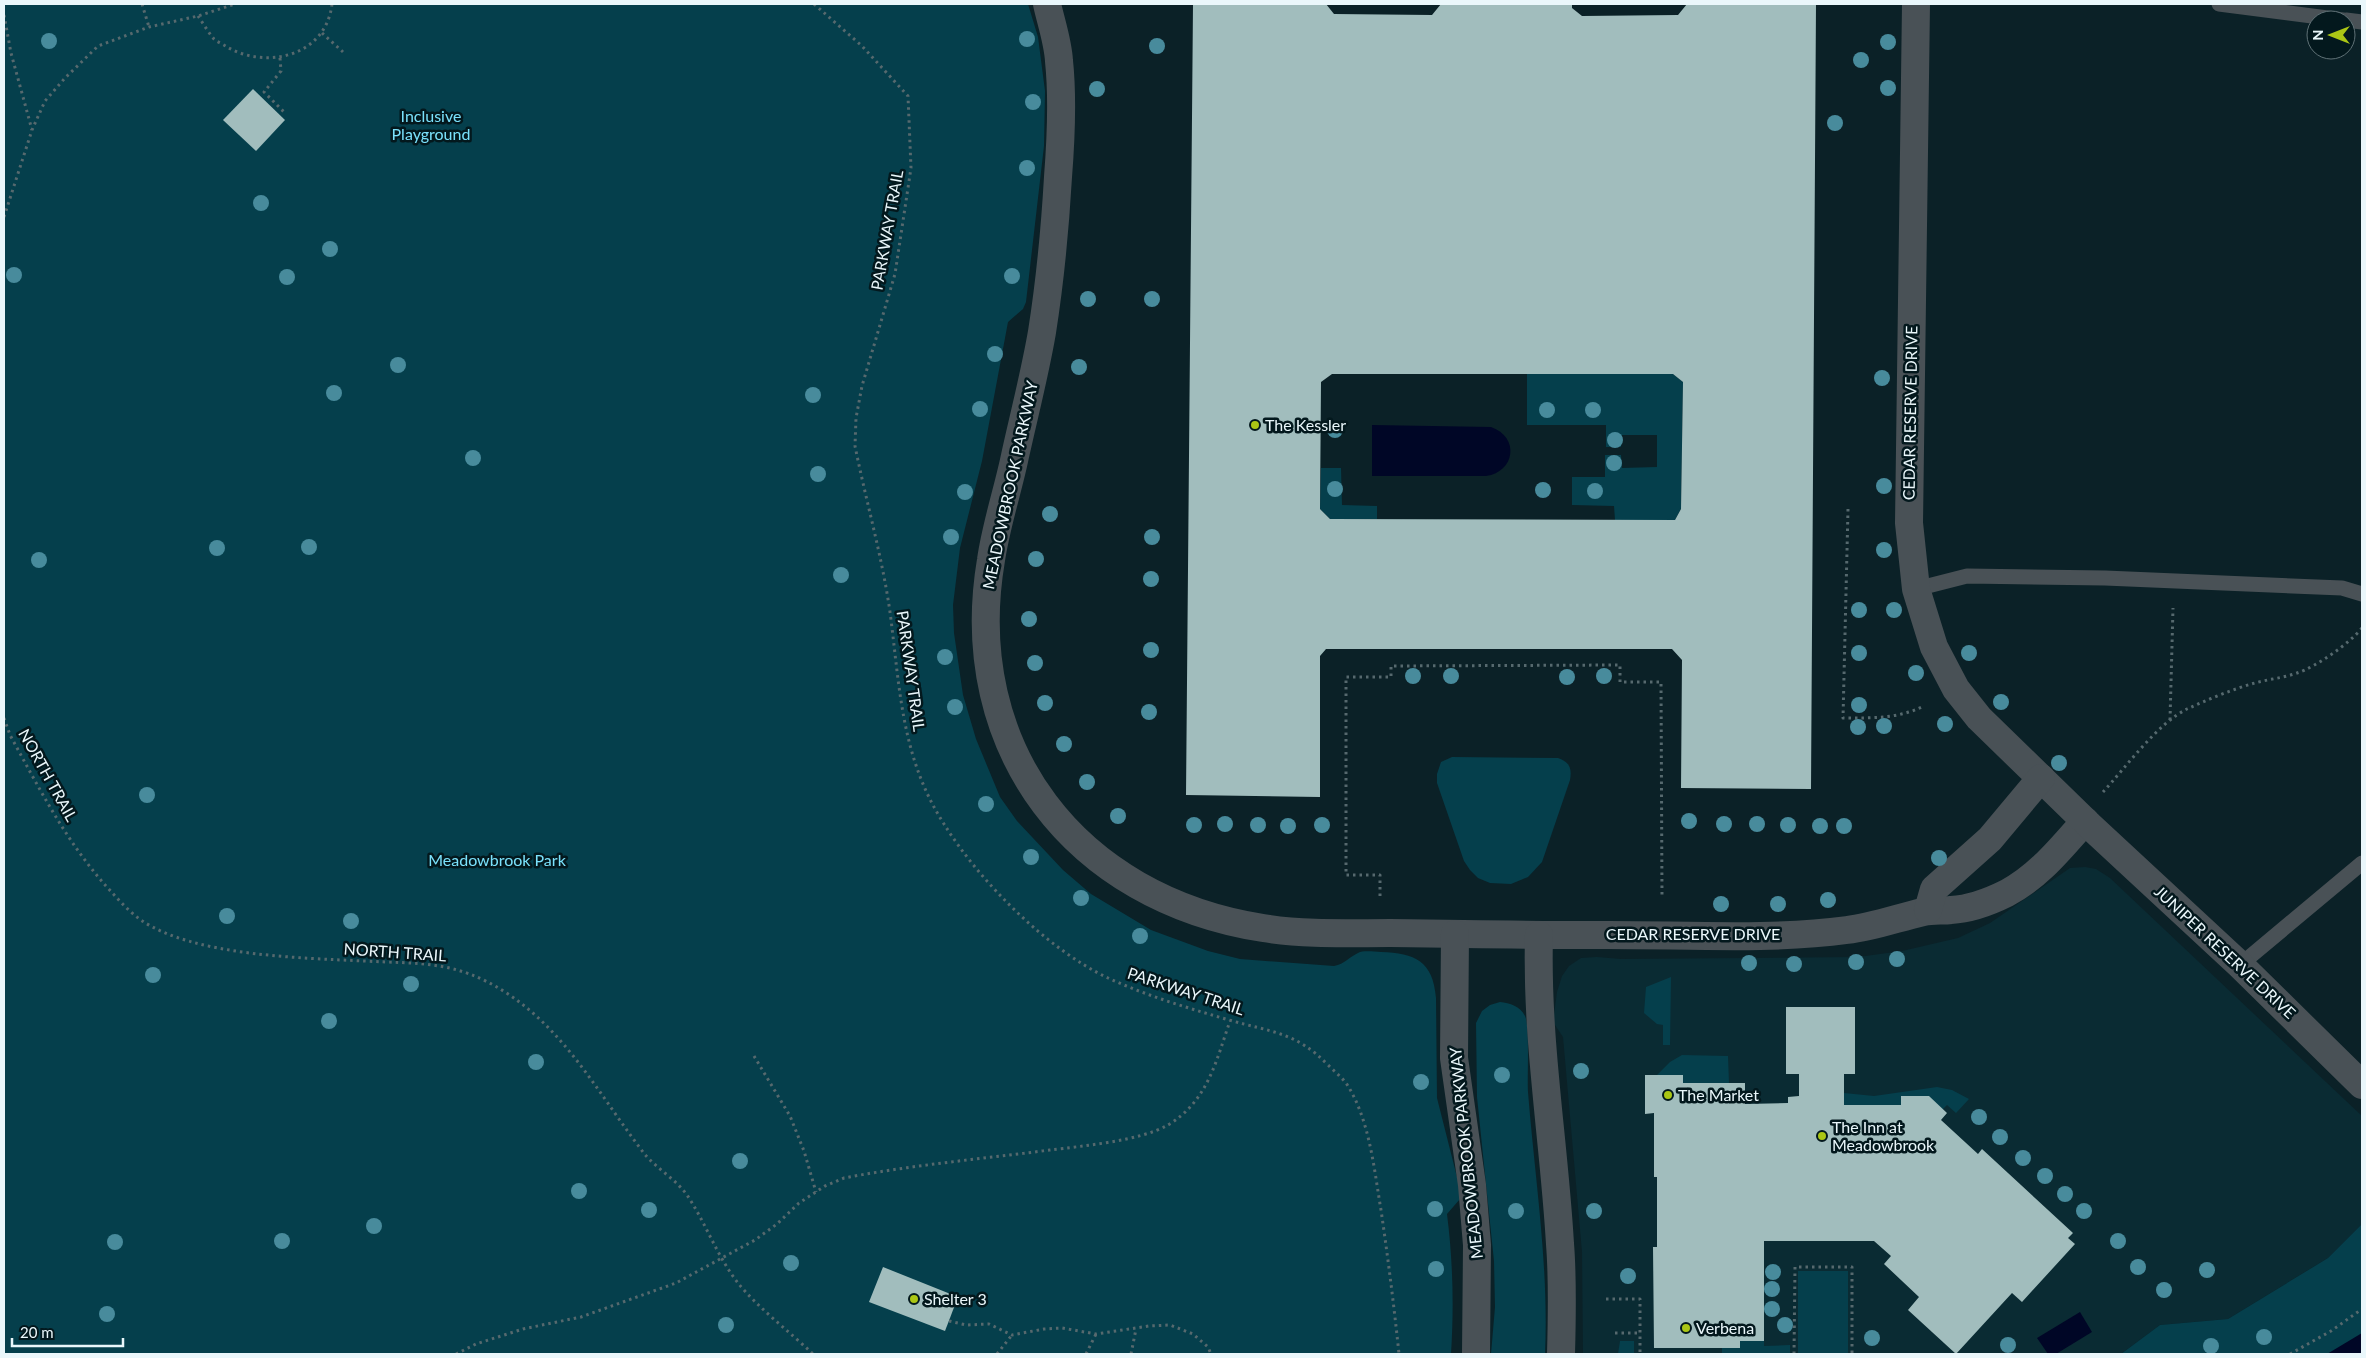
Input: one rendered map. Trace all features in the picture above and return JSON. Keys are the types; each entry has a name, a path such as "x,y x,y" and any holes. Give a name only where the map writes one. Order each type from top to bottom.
{"street":[{"name":"MEADOWBROOK PARKWAY","path":"1047,4 1059,55 1062,94 1054,241 1042,335 991,557 986,600 985,639 988,669 995,704 1018,765 1044,803 1070,833 1096,857 1136,884 1169,901 1262,928 1307,932 1455,934 1454,1058 1472,1185 1477,1245 1476,1354"},
{"name":"CEDAR RESERVE DRIVE","path":"1455,934 1786,934 1839,931 1890,922 1928,910 1953,910 1982,905 2012,890 2052,860 2085,821 1979,718 1956,689 1934,647 1916,589 1909,523 1916,4"},
{"path":"1928,910 1934,889 1990,839 2041,778"},
{"name":"JUNIPER RESERVE DRIVE","path":"2085,821 2240,964 2362,1084"},
{"path":"1539,935 1537,992 1560,1244 1561,1354"}],"lane":[{"path":"2219,4 2306,15"},
{"path":"1916,589 1967,576 2105,578 2342,588 2362,594"},
{"path":"2240,964 2362,863"}],"path":[{"path":"142,4 149,27"},
{"path":"4,217 32,130 45,101 65,78 98,46 149,27 198,16 234,4"},
{"path":"198,16 214,40 232,50 246,56 280,58 298,52 322,33 332,4"},
{"name":"PARKWAY TRAIL","path":"814,4 862,46 908,96 911,168 895,274 862,386 856,418 855,446 890,611 902,716 914,761 944,824 997,893 1080,964 1148,995 1230,1020 1259,1026 1302,1043 1314,1051 1342,1078 1351,1092 1366,1132 1376,1179 1388,1256 1398,1354"},
{"path":"4,15 11,52 32,130"},
{"path":"322,33 343,52"},
{"path":"280,58 281,71 264,92 285,113"},
{"path":"1848,510 1843,718 1878,718 1912,712 1924,706"},
{"path":"2170,720 2168,704 2174,605"},
{"path":"2099,797 2170,720 2186,710 2220,696 2256,683 2300,673 2345,644 2362,628"},
{"path":"1380,896 1380,875 1346,875 1346,677 1391,677 1391,666 1620,665 1620,682 1661,682 1662,898"},
{"name":"NORTH TRAIL","path":"4,718 10,735 65,832 89,866 141,920 168,935 208,945 251,952 341,960 440,965 470,972 505,992 533,1012 560,1039 645,1154 688,1196 720,1259 740,1286 813,1354"},
{"path":"456,1354 476,1344 522,1329 581,1317 649,1295 676,1283 755,1240 816,1192 844,1178 1086,1146 1146,1133 1168,1125 1201,1095 1209,1083 1230,1020"},
{"path":"754,1056 790,1116 804,1151 816,1192"},
{"path":"1794,1354 1794,1267 1852,1267 1852,1354"},
{"path":"1606,1299 1640,1299 1640,1354"},
{"path":"2290,1354 2331,1331 2362,1309"},
{"path":"949,1321 966,1326 989,1324 1012,1335 1062,1328 1096,1334 1149,1326 1176,1327 1192,1334 1208,1347 1211,1354"},
{"path":"1131,1354 1136,1329"},
{"path":"1615,1333 1640,1333"},
{"path":"1086,1354 1096,1334"},
{"path":"997,1354 1012,1335"}],"shaded area":[{"path":"1372,425 1491,427 1507,438 1510,454 1503,468 1496,473 1486,476 1372,476"},
{"path":"2085,867 2096,869 2110,878 2362,1116 2362,1224 2328,1258 2228,1319 2160,1325 2121,1354 1583,1354 1582,1252 1563,1037 1553,1022 1557,992 1562,976 1569,966 1581,958 1597,957 1621,959 1858,957 1902,951 1958,938 1990,923 2070,868"},
{"path":"2080,1312 2092,1332 2056,1354 2048,1354 2037,1338"},
{"path":"2362,1333 2362,1354 2327,1354"}],"green space":[{"name":"Meadowbrook Park","path":"4,4 1028,4 1038,37 1045,91 1044,146 1026,302 1023,309 1008,322 982,461 960,548 953,605 954,633 963,695 976,739 1000,797 1017,821 1063,870 1091,894 1151,930 1208,951 1240,959 1334,966 1341,964 1358,953 1369,951 1404,954 1420,961 1426,967 1431,975 1436,998 1437,1098 1460,1189 1460,1199 1447,1214 1452,1284 1451,1354 4,1354"},
{"path":"1527,374 1673,374 1683,382 1681,509 1675,520 1615,520 1614,506 1572,505 1572,477 1605,477 1605,455 1621,455 1622,468 1657,467 1657,435 1622,435 1621,447 1606,447 1606,425 1527,425"},
{"path":"1321,468 1341,468 1342,505 1377,506 1377,519 1330,519 1320,509"},
{"path":"1452,757 1558,758 1568,764 1571,772 1570,780 1542,862 1528,877 1511,884 1490,883 1478,878 1464,861 1437,783 1437,774 1441,762"},
{"path":"1671,977 1670,1045 1663,1045 1663,1025 1657,1024 1644,1013 1646,987"},
{"path":"1500,1002 1518,1007 1527,1022 1528,1092 1541,1223 1545,1288 1545,1354 1491,1354 1495,1307 1494,1261 1477,1097 1476,1023 1482,1011 1490,1005"},
{"path":"1682,1055 1728,1056 1729,1083 1683,1083 1682,1075 1657,1075 1670,1062"},
{"path":"1937,1087 1952,1090 1969,1099 1956,1113 1947,1105 1943,1109 1901,1105 1844,1105 1844,1093 1874,1096"},
{"path":"2362,1224 2362,1354 2121,1354 2160,1325 2228,1319 2328,1258"},
{"path":"1798,1271 1848,1271 1848,1354 1798,1354"},
{"path":"1620,1341 1634,1341 1634,1354 1618,1354"},
{"path":"1740,1341 1764,1341 1764,1346 1790,1345 1790,1354 1722,1354 1722,1348 1740,1348"}],"building":[{"name":"The Kessler","path":"1193,4 1326,4 1334,14 1432,15 1441,4 1572,4 1572,8 1582,16 1678,15 1687,4 1816,4 1811,789 1681,788 1682,660 1672,649 1326,649 1320,656 1320,797 1186,795","holes":["1332,374 1673,374 1683,382 1681,509 1675,520 1330,519 1320,509 1321,382"]},
{"path":"253,89 285,120 256,151 223,120"},
{"path":"1786,1007 1855,1007 1855,1074 1844,1074 1844,1105 1901,1105 1901,1096 1929,1096 1947,1113 1941,1120 1978,1154 1982,1149 2073,1233 2068,1238 2075,1244 2022,1302 2012,1293 1956,1354 1908,1310 1919,1297 1884,1264 1891,1256 1874,1241 1764,1241 1764,1341 1740,1341 1740,1348 1654,1348 1653,1247 1657,1247 1657,1177 1654,1177 1654,1113 1645,1114 1645,1075 1683,1075 1683,1083 1745,1083 1745,1104 1788,1103 1788,1097 1799,1096 1799,1074 1786,1074"},
{"name":"Shelter 3","path":"883,1267 958,1297 945,1331 869,1302"}],"place":[{"name":"The Kessler","path":"1255,425"},
{"name":"The Market","path":"1668,1095"},
{"name":"The Inn at Meadowbrook","path":"1822,1136"},
{"name":"Shelter 3","path":"914,1299"},
{"name":"Verbena","path":"1686,1328"}],"park label":[{"name":"Inclusive Playground","path":"431,125"}]}
